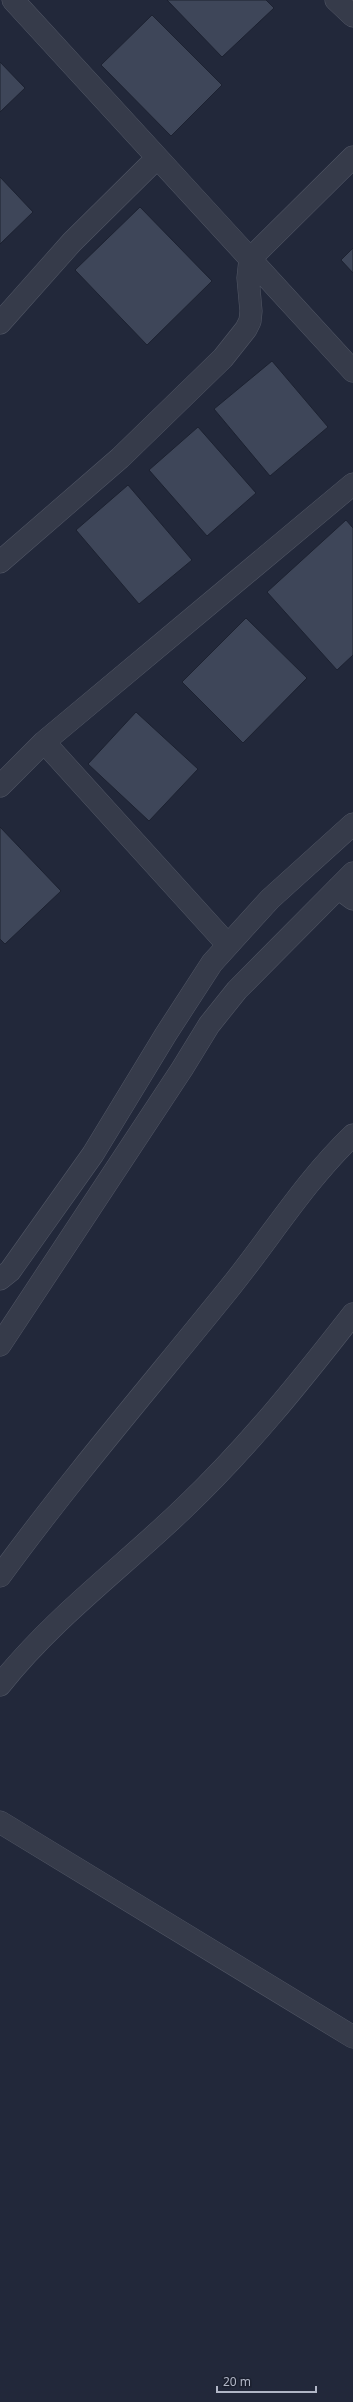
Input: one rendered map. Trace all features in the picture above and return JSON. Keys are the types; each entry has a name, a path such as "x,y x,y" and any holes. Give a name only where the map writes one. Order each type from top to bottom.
{"street":[{"path":"13,0 353,371"},
{"path":"336,0 353,16"},
{"path":"0,562 120,458 223,358 246,329 250,321 248,278 250,259 353,157"},
{"path":"0,323 72,242 157,158"},
{"path":"0,786 44,742 353,484"},
{"path":"44,742 227,944"},
{"path":"0,1279 10,1271 93,1154 166,1034 212,963 227,944 270,899 353,824"},
{"path":"0,1345 182,1069 209,1024 237,990 348,887"},
{"path":"0,1576 40,1521 233,1283 293,1204 336,1151 353,1135"},
{"path":"0,1685 48,1630 138,1551 219,1473 258,1431 353,1314"},
{"path":"0,1822 353,2037"}],"building":[{"path":"167,0 266,0 274,8 222,57"},
{"path":"152,15 222,85 171,136 101,65"},
{"path":"0,62 25,88 0,112"},
{"path":"0,177 33,212 0,244"},
{"path":"140,207 212,281 147,345 75,270"},
{"path":"353,248 353,273 341,260"},
{"path":"272,361 328,427 270,476 214,409"},
{"path":"198,427 256,493 207,536 149,470"},
{"path":"128,485 192,560 139,604 76,530"},
{"path":"346,520 353,528 353,655 337,670 267,592"},
{"path":"246,618 307,678 243,743 182,682"},
{"path":"136,712 198,769 149,821 88,764"},
{"path":"0,827 61,891 5,944 0,939"}]}
